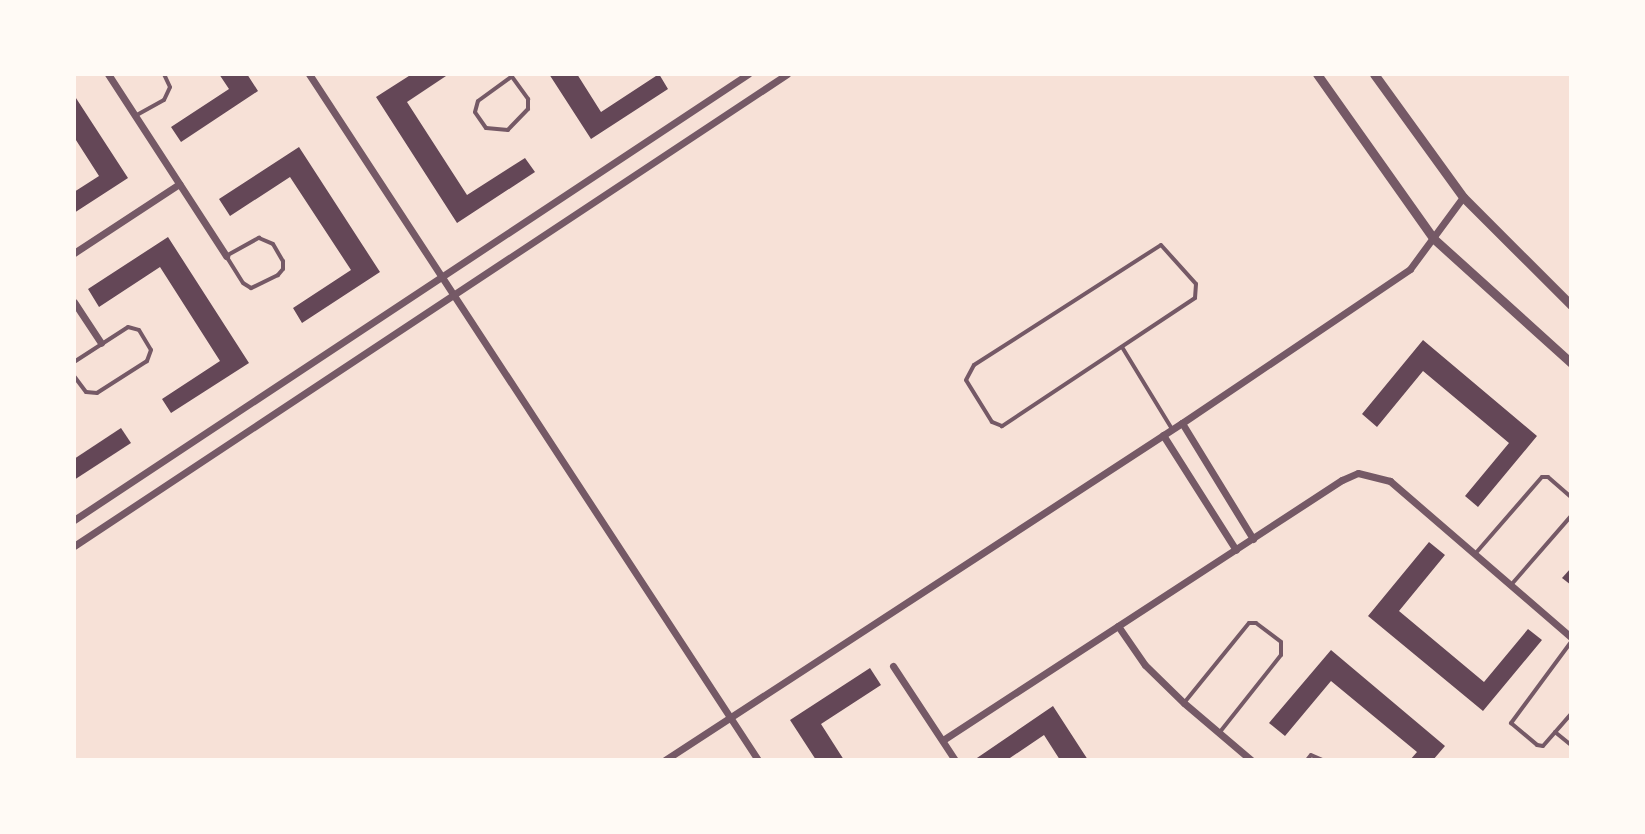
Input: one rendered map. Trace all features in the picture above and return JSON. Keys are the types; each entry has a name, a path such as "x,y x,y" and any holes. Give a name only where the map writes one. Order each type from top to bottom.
{"street":[{"path":"309,74 758,760"},
{"path":"74,520 748,74"},
{"path":"74,546 787,74"},
{"path":"1317,74 1434,239 1571,363"},
{"path":"1374,74 1463,197 1571,305"},
{"path":"111,75 226,256"},
{"path":"74,253 179,184"},
{"path":"665,760 1182,423 1410,269 1463,197"},
{"path":"74,302 101,343"},
{"path":"1182,423 1253,539"},
{"path":"1163,435 1236,550"},
{"path":"943,740 1342,480 1358,473 1374,474 1390,481 1571,639"},
{"path":"1118,626 1145,665 1251,760"},
{"path":"893,666 955,760"}],"lane":[{"path":"135,116 164,100 170,87 164,74"},
{"path":"510,75 528,99 528,109 508,130 486,128 475,112 478,101 510,75"},
{"path":"259,238 266,239 283,261 283,269 278,275 251,288 243,283 226,256 259,238"},
{"path":"1161,245 1167,248 1198,291 1195,298 1122,347 1002,426 992,422 966,380 974,365 1161,245"},
{"path":"74,362 132,327 142,332 151,353 147,361 97,393 86,392 74,376"},
{"path":"1122,347 1172,429"},
{"path":"1475,554 1542,477 1548,477 1571,497"},
{"path":"1511,585 1571,516"},
{"path":"1184,703 1249,623 1256,623 1281,642 1281,655 1219,733"},
{"path":"1571,639 1511,723 1537,745 1543,746 1571,714"},
{"path":"1555,732 1571,745"},
{"path":"1307,760 1311,755 1322,760"}],"building":[{"path":"219,74 247,74 258,91 181,142 171,127 229,89"},
{"path":"412,74 449,74 407,102 467,195 525,158 535,172 457,223 376,97"},
{"path":"549,74 577,74 601,112 659,74 668,89 591,139"},
{"path":"74,95 128,178 74,213 74,192 99,176 74,137"},
{"path":"299,147 380,272 302,323 293,308 351,270 290,177 230,216 219,199"},
{"path":"168,237 249,363 171,413 162,399 220,361 160,267 99,307 88,289"},
{"path":"1423,340 1537,436 1478,507 1465,496 1509,443 1423,371 1377,427 1362,414"},
{"path":"121,428 131,443 74,480 74,459"},
{"path":"1429,542 1445,555 1399,611 1484,682 1528,629 1542,640 1483,711 1368,616"},
{"path":"1571,568 1571,585 1562,578"},
{"path":"1331,650 1445,746 1433,760 1410,760 1417,752 1331,681 1285,736 1269,723"},
{"path":"870,668 881,685 821,724 844,760 816,760 790,720"},
{"path":"1053,706 1088,760 1060,760 1044,735 1007,760 974,760"}]}
